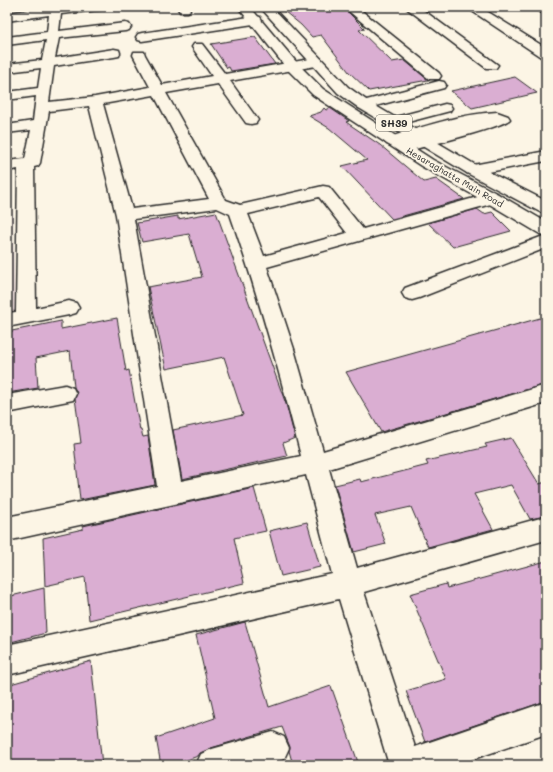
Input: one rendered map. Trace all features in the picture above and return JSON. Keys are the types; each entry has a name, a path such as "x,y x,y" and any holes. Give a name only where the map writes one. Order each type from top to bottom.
{"street":[{"path":"7,17 55,9 99,7"},
{"name":"Hesaraghatta Main Road","path":"244,7 293,67 318,92 427,163 492,198 546,230"},
{"name":"Hesaraghatta Main Road","path":"266,7 343,90 364,105 474,170 545,206"},
{"path":"350,7 437,81 364,105"},
{"path":"411,7 491,64"},
{"path":"472,7 546,54"},
{"path":"541,7 546,10"},
{"path":"7,166 32,163 40,124 53,35 55,9"},
{"path":"142,37 256,20"},
{"path":"7,41 125,27"},
{"path":"524,41 546,37"},
{"path":"198,47 251,120"},
{"path":"7,68 114,53"},
{"path":"139,55 219,203"},
{"path":"42,107 95,101 222,80 316,62"},
{"path":"7,96 44,91"},
{"path":"95,101 125,215 171,494"},
{"path":"393,122 445,108"},
{"path":"7,129 40,124"},
{"path":"398,144 419,138"},
{"path":"474,170 546,156"},
{"path":"26,164 16,318 69,308"},
{"path":"125,215 219,203 238,210 323,191 359,236"},
{"path":"258,264 492,198"},
{"path":"238,210 258,264 316,464 348,584 405,765"},
{"path":"412,293 546,241"},
{"path":"7,404 65,394"},
{"path":"7,529 316,464 546,394"},
{"path":"7,660 348,584 544,529"},
{"path":"410,765 546,718"},
{"path":"212,765 273,748"}],"shaded area":[{"path":"11,171 15,311 7,312 7,172"}],"building":[{"path":"279,7 343,7 365,29 359,30 392,62 404,60 428,80 369,91 349,72 321,35 312,37 301,25"},
{"path":"255,37 275,64 231,71 229,67 227,68 211,44"},
{"path":"515,77 537,93 472,108 451,91"},
{"path":"324,108 326,110 330,108 349,121 346,122 380,145 424,182 436,179 464,199 392,219 342,166 367,160 329,128 309,116 321,112"},
{"path":"477,209 484,214 492,212 511,231 453,247 428,223"},
{"path":"216,212 286,404 295,438 283,443 287,456 182,479 173,430 243,415 224,357 166,369 148,287 202,277 189,234 142,242 137,223 178,216 178,219"},
{"path":"117,318 126,371 129,370 140,430 143,437 148,436 155,485 80,500 74,444 81,443 75,398 77,393 74,387 70,351 36,358 38,388 7,393 7,332 61,321 61,329"},
{"path":"540,318 546,325 546,384 381,432 346,372"},
{"path":"511,438 539,484 546,482 546,516 530,519 511,485 474,494 493,529 428,547 411,507 375,515 386,544 354,552 335,485 360,479 361,482 428,465 426,461 487,447 485,444"},
{"path":"254,488 266,531 234,538 244,583 89,620 85,577 45,586 43,538 83,529 83,526"},
{"path":"307,522 320,567 281,576 269,531"},
{"path":"546,561 546,701 425,742 406,691 446,679 410,594 446,584 447,588"},
{"path":"44,588 46,633 7,643 7,597"},
{"path":"245,622 269,707 331,686 359,765 293,765 289,751 290,747 282,727 211,748 200,753 198,756 173,765 161,765 156,738 215,718 196,635"},
{"path":"91,661 102,765 7,765 7,685"}]}
